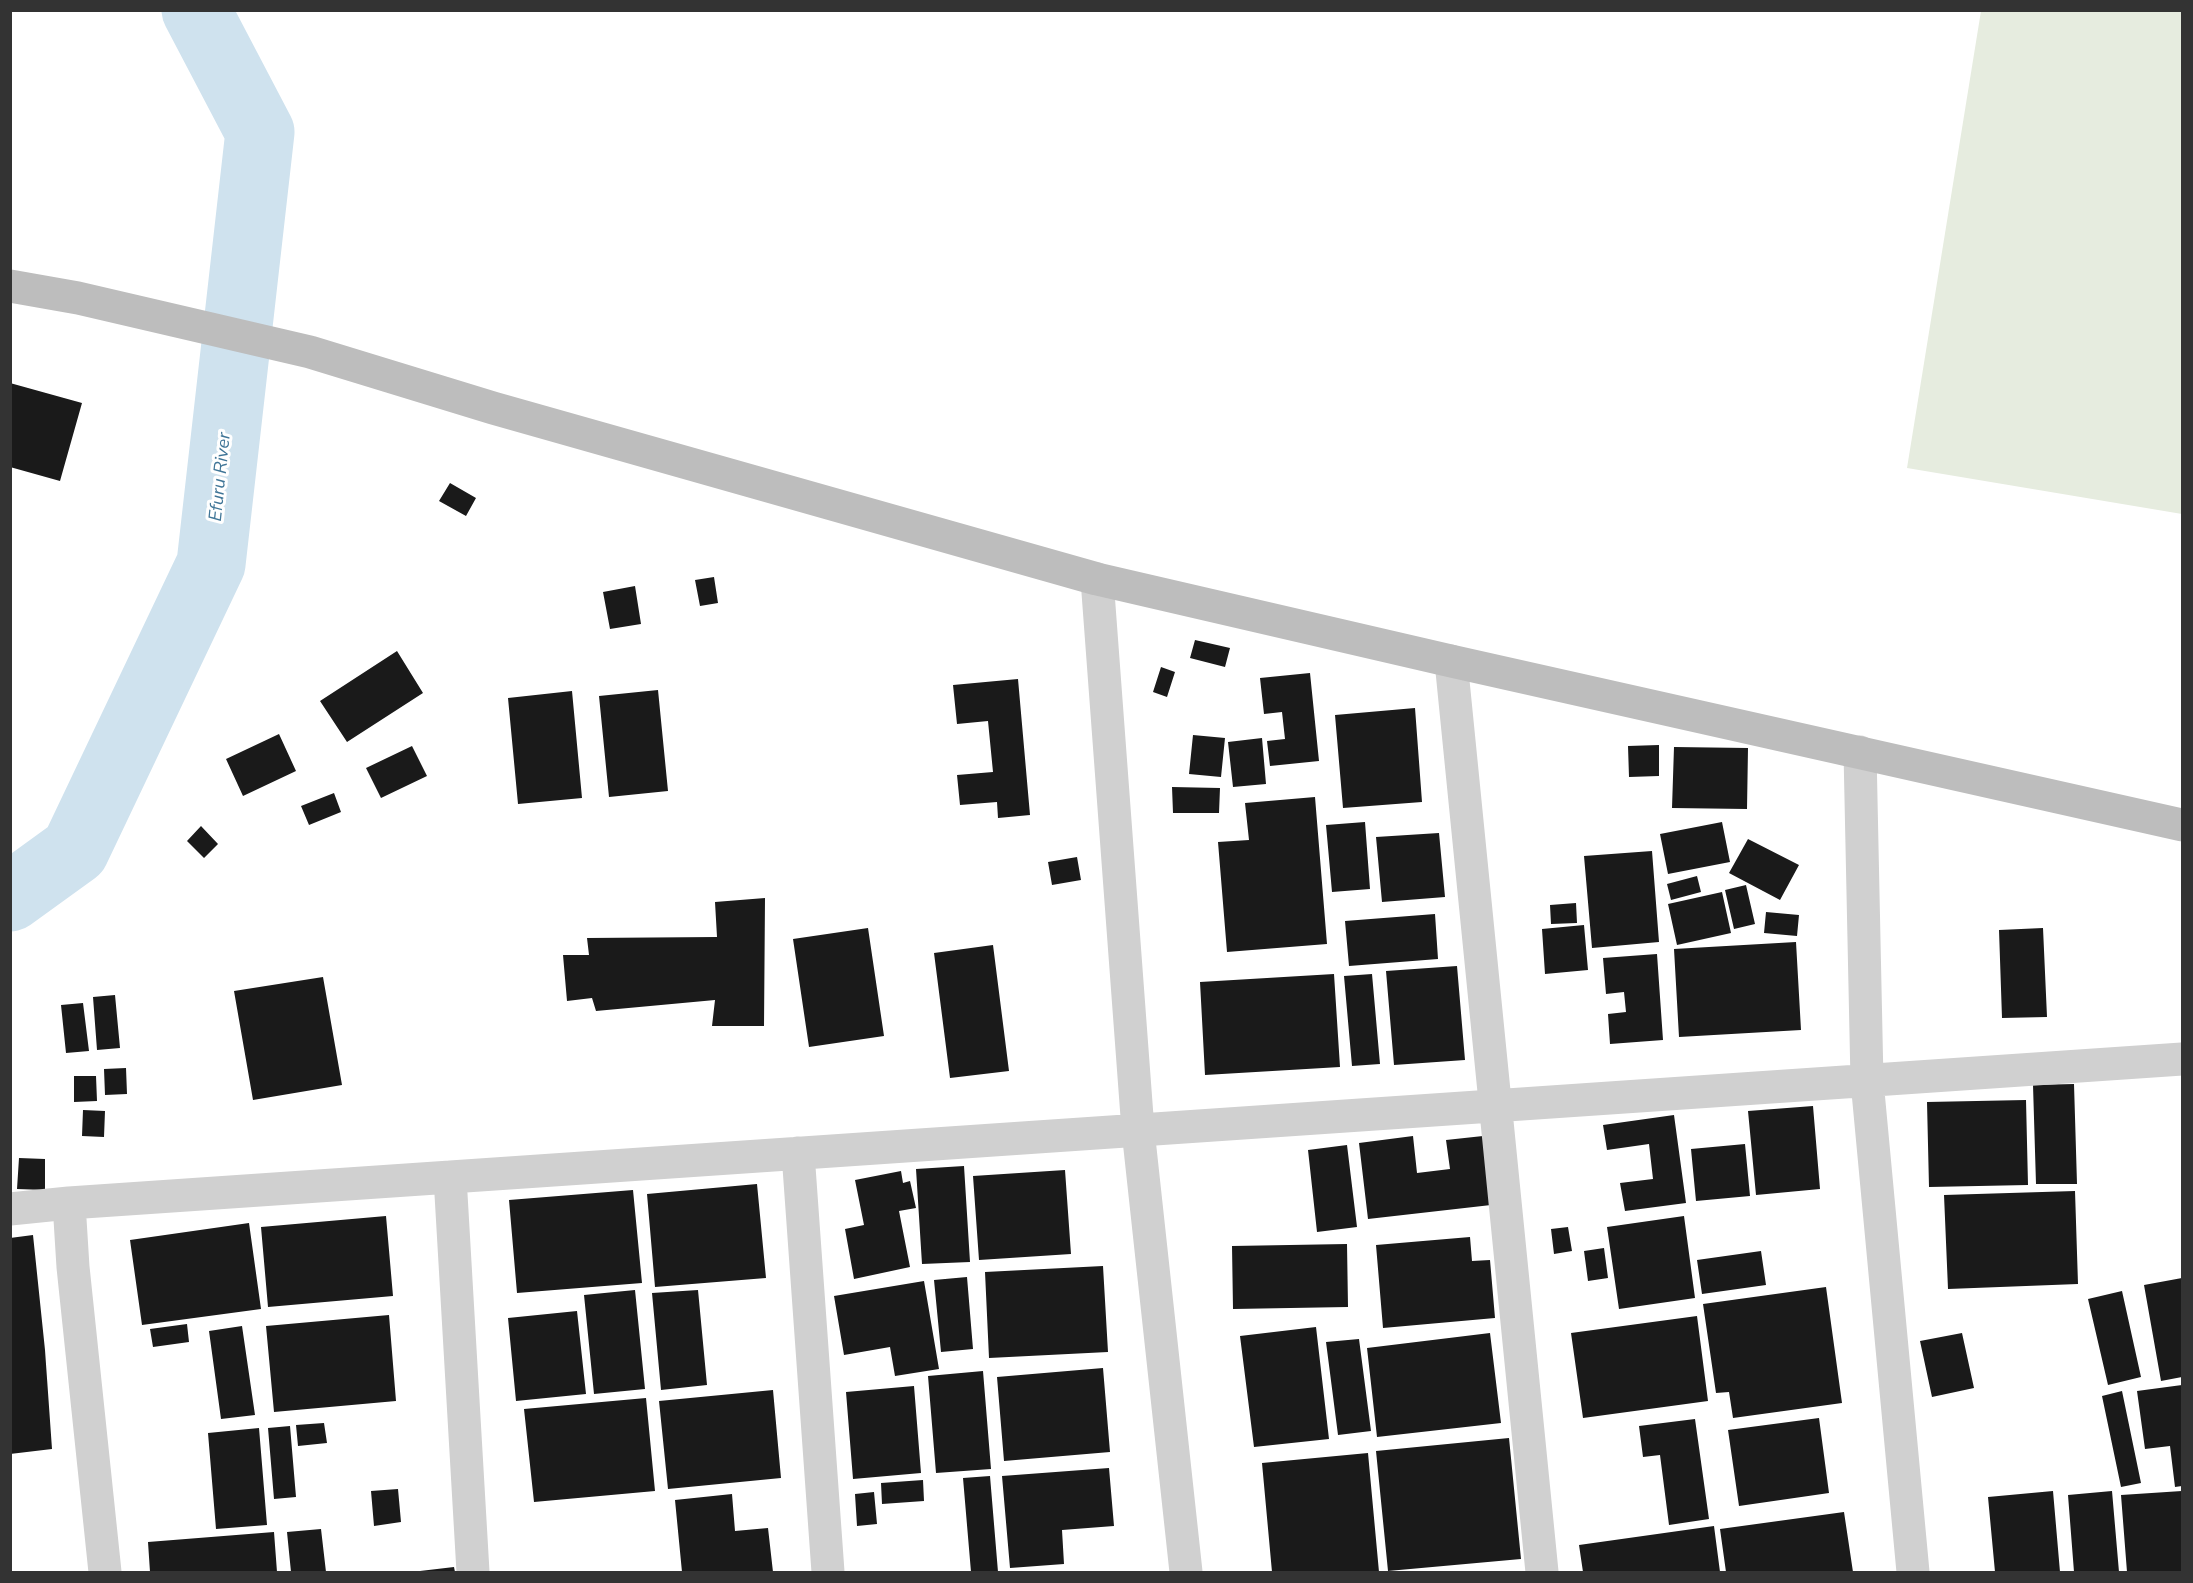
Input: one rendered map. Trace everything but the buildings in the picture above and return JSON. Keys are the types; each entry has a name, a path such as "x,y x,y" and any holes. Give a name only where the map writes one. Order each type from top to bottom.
{"street":[{"path":"10,286 78,298 310,352 505,411 1097,579 2182,825"},
{"path":"1097,579 1138,1130 1186,1572"},
{"path":"1451,661 1542,1572"},
{"path":"1860,752 1867,1081 1913,1572"},
{"path":"10,1209 69,1203 2182,1059"},
{"path":"798,1153 828,1572"},
{"path":"450,1177 473,1572"},
{"path":"69,1203 105,1572"}],"shaded area":[{"path":"1981,11 2182,11 2182,514 1907,468"}],"waterway":[{"name":"Efuru River","path":"10,897 75,850 211,564 260,132 196,10"}]}
